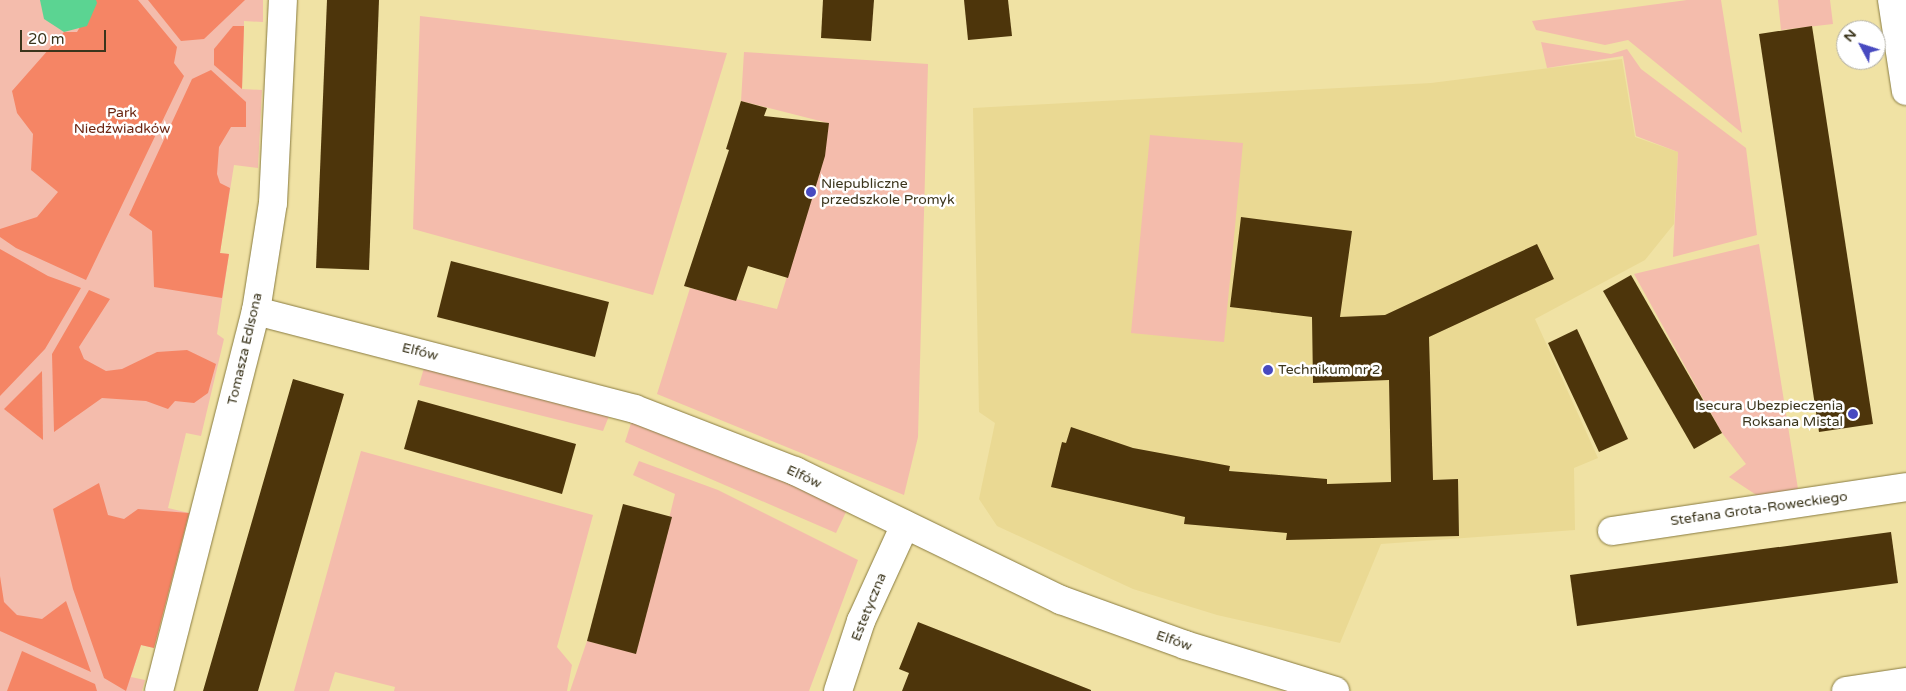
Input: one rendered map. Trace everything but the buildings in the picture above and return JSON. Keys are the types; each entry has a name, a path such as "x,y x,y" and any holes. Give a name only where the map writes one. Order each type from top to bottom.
{"street":[{"name":"Tomasza Edisona","path":"159,691 256,311 273,203 283,0"},
{"path":"1892,0 1906,91"},
{"name":"Elfów","path":"256,311 635,409 795,471 1061,600 1185,645 1335,691"},
{"name":"Stefana Grota-Roweckiego","path":"1612,531 1906,487"},
{"name":"Estetyczna","path":"838,691 861,621 905,525"},
{"path":"1846,691 1906,682"}],"shaded area":[{"path":"40,0 96,0 97,3 87,26 64,32 44,19"},
{"name":"Technikum nr 2","path":"1622,59 1635,137 1678,152 1674,224 1645,260 1535,319 1598,458 1574,468 1575,530 1381,544 1340,643 1217,615 1133,589 997,526 979,499 995,423 979,412 973,108 1431,83"}],"green space":[{"name":"Park Niedźwiadków","path":"0,0 263,0 263,22 244,21 242,89 262,90 258,168 234,165 220,253 229,254 217,334 224,339 201,436 186,433 168,508 189,513 154,648 141,645 131,677 145,680 142,691 0,691"},
{"path":"96,0 138,0 177,47 174,63 184,76 86,280 16,248 0,237 0,229 37,217 58,192 31,170 33,134 17,113 12,91 64,32 77,32"},
{"path":"148,0 245,0 204,39 181,41"},
{"path":"1687,0 1721,0 1742,133 1628,40 1605,45 1536,30 1532,21"},
{"path":"1778,0 1830,0 1833,24 1781,30"},
{"path":"420,16 727,53 653,295 413,229"},
{"path":"233,26 244,26 242,89 214,65 214,49"},
{"path":"1541,42 1611,54 1627,49 1641,69 1746,148 1757,235 1673,257 1678,152 1636,136 1623,56 1547,68"},
{"name":"Niepubliczne przedszkole Promyk","path":"744,52 928,64 918,437 904,495 657,394 690,288 777,309 815,186 828,123 741,101"},
{"path":"211,70 246,102 246,127 231,127 219,147 217,174 220,183 230,188 220,253 229,254 222,298 154,287 152,231 129,215 192,79"},
{"path":"1150,135 1243,143 1224,342 1131,333"},
{"path":"1759,244 1798,489 1761,498 1729,477 1746,464 1722,433 1634,274"},
{"path":"0,249 48,276 81,288 45,349 0,396"},
{"path":"89,290 110,299 79,347 84,359 106,371 122,369 157,352 187,350 216,364 208,393 194,403 175,401 168,409 146,401 102,398 54,432 52,354"},
{"path":"424,368 609,416 603,431 419,385"},
{"path":"42,371 43,440 4,409"},
{"path":"633,417 792,478 846,512 836,533 625,442"},
{"path":"361,451 593,515 557,647 572,665 567,691 394,691 395,687 335,672 329,691 294,691"},
{"path":"639,461 718,490 858,560 809,691 570,691 587,641 636,653 675,494 633,475"},
{"path":"99,483 108,515 124,519 138,509 189,513 154,648 141,645 126,691 104,678 73,589 53,509"},
{"path":"0,576 4,602 17,615 42,619 66,601 91,672 0,631"},
{"path":"22,651 95,684 97,691 7,691"}],"place":[{"name":"Niepubliczne przedszkole Promyk","path":"811,192"},
{"name":"Technikum nr 2","path":"1268,370"},
{"name":"Isecura Ubezpieczenia Roksana Mistal","path":"1853,414"}]}
